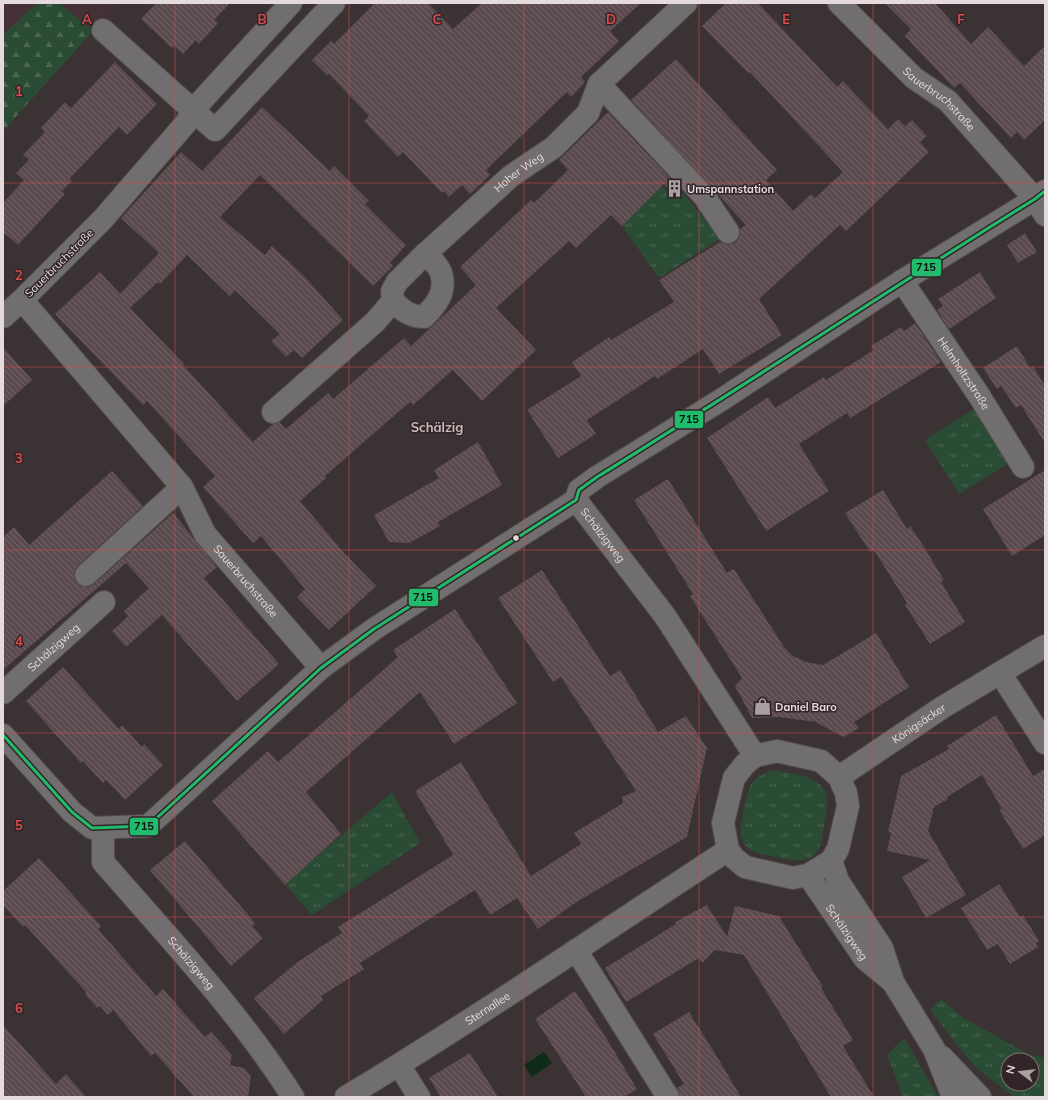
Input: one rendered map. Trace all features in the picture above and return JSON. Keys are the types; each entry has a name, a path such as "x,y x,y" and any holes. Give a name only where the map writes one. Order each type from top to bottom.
{"street":[{"name":"Sauerbruchstraße","path":"291,3 194,110 186,123 103,219 22,300 182,487 205,534 321,668"},
{"path":"103,30 215,130 334,3"},
{"name":"Hoher Weg","path":"273,412 375,322 393,301 392,291 397,282 426,253 511,176 554,147 588,113 599,84 686,3"},
{"name":"Sauerbruchstraße","path":"839,3 914,78 948,100 1042,202"},
{"path":"599,84 704,196 728,232"},
{"path":"576,500 579,490 597,477 721,400 902,281 1042,202"},
{"path":"393,301 403,311 415,317 424,317 439,302 442,286 441,272 426,253"},
{"name":"Helmholtzstraße","path":"902,281 980,397 1023,467"},
{"path":"3,316 22,300"},
{"path":"86,575 182,487"},
{"name":"Schälzigweg","path":"3,735 72,812 92,828 148,826 321,668 374,628 576,500 666,616 755,756"},
{"name":"Schälzigweg","path":"3,693 104,602"},
{"name":"Königsäcker","path":"839,777 943,707 1045,646"},
{"path":"1000,673 1045,742"},
{"path":"777,751 821,762 839,777 846,793 848,806 838,849 831,861 808,875 793,878 745,867 734,858 728,850 723,823 734,778 745,764 755,756 777,751"},
{"name":"Schälzigweg","path":"103,828 103,862 224,1002 277,1072 293,1097"},
{"name":"Sternallee","path":"346,1097 399,1065 728,850"},
{"name":"Schälzigweg","path":"831,861 838,881 882,948 893,982 934,1049"},
{"name":"Schälzigweg","path":"808,875 865,959 893,982"},
{"path":"576,950 668,1097"},
{"path":"934,1049 954,1097"},
{"path":"934,1049 980,1097"},
{"path":"399,1065 419,1097"}],"shaded area":[{"path":"3,3 119,3 3,131"},
{"path":"544,1052 552,1063 532,1077 524,1065"}],"green space":[{"path":"59,3 93,31 3,131 3,35 36,4"},
{"path":"662,186 674,200 683,193 720,239 659,278 622,226"},
{"path":"977,407 1011,462 959,494 925,440"},
{"path":"773,770 807,777 822,786 826,794 827,805 821,843 816,853 811,857 792,860 758,853 749,849 742,840 741,823 749,789 757,778"},
{"path":"392,792 420,843 312,915 285,884"},
{"path":"941,999 962,1017 1024,1052 1000,1052 1000,1086 974,1066 930,1010"},
{"path":"904,1038 938,1097 903,1097 887,1055"},
{"path":"1040,1057 1045,1058 1045,1097 1014,1097 1008,1092 1040,1092"}],"building":[{"path":"156,3 230,3 214,20 218,23 199,44 196,40 183,54 174,46 172,48 141,19"},
{"path":"375,3 428,3 453,29 482,3 641,3 610,31 619,41 581,77 585,82 571,97 567,92 486,170 490,175 470,194 462,185 449,197 444,191 442,193 403,152 398,157 364,121 369,116 329,74 327,75 312,60 331,41 334,44"},
{"path":"726,3 758,3 837,87 843,81 888,129 898,119 905,126 912,120 927,136 920,142 929,152 846,231 840,225 759,299 782,335 719,374 703,349 657,379 655,376 587,420 596,434 558,458 527,410 581,376 572,362 609,337 611,340 674,302 659,280 720,242 728,244 735,243 739,237 740,229 746,225 631,100 676,59 777,170 766,180 793,211 811,194 815,198 843,172 750,72 748,73 702,26"},
{"path":"885,3 935,3 971,44 988,27 1024,66 1045,46 1045,120 1024,140 1017,132 1011,138 960,83 954,88 915,47 905,36 911,29"},
{"path":"115,62 157,104 127,135 119,127 70,178 72,181 62,191 65,194 18,245 3,232 3,203 24,180 16,173 29,160 23,155 45,132 41,128 65,102 71,108"},
{"path":"262,107 330,171 334,166 369,201 365,204 406,245 390,263 393,266 373,286 260,175 220,217 265,255 272,246 305,277 343,320 302,358 294,350 286,357 271,341 280,334 235,290 230,296 187,255 160,284 158,282 130,308 184,364 183,365 253,442 273,424 279,422 286,429 328,393 333,399 404,338 411,346 476,285 460,267 531,200 534,203 568,170 559,160 608,112 681,190 674,195 664,184 622,226 611,215 576,248 569,241 496,308 536,350 482,401 453,370 413,405 410,402 325,476 326,478 300,501 344,553 376,586 329,630 297,597 305,589 261,536 253,543 203,487 215,476 147,401 143,405 55,314 100,272 120,294 159,253 121,218 181,152 202,171"},
{"path":"1025,233 1037,252 1018,263 1007,245"},
{"path":"980,272 996,298 949,329 937,310 943,306 938,299"},
{"path":"915,323 941,362 850,418 847,413 799,444 829,491 766,531 707,438 768,397 775,408 824,377 826,380 874,350 871,346 901,327 904,331"},
{"path":"1017,346 1030,368 1033,366 1045,386 1045,443 1021,405 1016,408 1001,386 997,389 983,368"},
{"path":"3,347 32,380 3,406"},
{"path":"478,442 502,485 438,522 440,526 409,543 389,542 374,515 439,478 434,470"},
{"path":"1045,470 1045,535 1012,556 983,509"},
{"path":"112,471 143,506 78,566 74,572 74,577 77,583 83,587 89,587 94,584 173,513 217,567 204,578 279,664 237,701 162,615 126,647 112,631 128,616 124,611 149,588 126,563 3,670 3,537 14,527 29,545"},
{"path":"668,479 727,573 734,569 784,647 793,656 806,662 823,665 876,633 909,687 854,722 859,728 843,737 816,722 779,717 752,718 735,686 742,678 690,596 693,594 634,500"},
{"path":"883,490 907,529 910,526 924,547 944,580 941,582 965,622 930,644 905,605 907,603 874,550 870,552 845,513"},
{"path":"542,570 610,676 620,670 658,732 686,716 707,748 687,837 578,901 538,929 517,898 490,915 475,890 360,963 364,969 321,996 323,1000 284,1034 254,998 299,961 342,933 338,927 453,855 415,791 461,762 531,876 581,844 574,833 623,803 622,797 636,791 561,677 553,682 498,598"},
{"path":"455,609 517,703 454,744 420,692 306,792 341,834 285,885 212,801 268,751 278,762 398,657 393,650"},
{"path":"63,667 119,729 122,725 142,747 144,744 163,765 125,800 106,780 103,783 83,761 81,763 26,701"},
{"path":"996,715 1033,776 1045,769 1045,835 1023,849 999,810 1002,809 982,775 947,797 948,799 934,807 928,831 966,895 926,918 902,877 930,860 887,851 891,833 888,832 901,776 949,749 947,746"},
{"path":"185,841 255,923 252,926 263,938 231,966 150,870"},
{"path":"39,858 101,926 98,929 156,996 163,989 205,1037 211,1032 232,1055 230,1065 244,1068 251,1076 248,1097 194,1097 155,1053 151,1056 113,1010 108,1015 100,1006 97,1008 85,994 86,992 25,925 23,927 3,905 3,891"},
{"path":"999,884 1020,917 1023,915 1039,941 1036,943 1038,947 1010,964 998,944 987,950 961,908"},
{"path":"707,905 727,937 735,906 779,916 823,987 821,988 853,1040 843,1046 874,1097 831,1097 744,955 715,950 702,963 699,958 626,1002 605,968 676,924 675,922"},
{"path":"575,991 605,1036 637,1089 624,1097 586,1097 535,1019"},
{"path":"689,1012 741,1097 680,1097 677,1088 684,1084 653,1034"},
{"path":"3,1025 56,1084 66,1074 86,1097 3,1097"},
{"path":"470,1053 498,1097 441,1097 429,1078"}],"transit line":[{"name":"715","path":"576,500 579,490 597,477 1035,199 1045,191"},
{"name":"715","path":"3,735 72,812 92,828 148,826 321,668 374,629 576,500"}],"place":[{"name":"Umspannstation","path":"674,189"},
{"name":"Daniel Baro","path":"762,707"}],"district":[{"name":"Schälzig","path":"437,427"}]}
